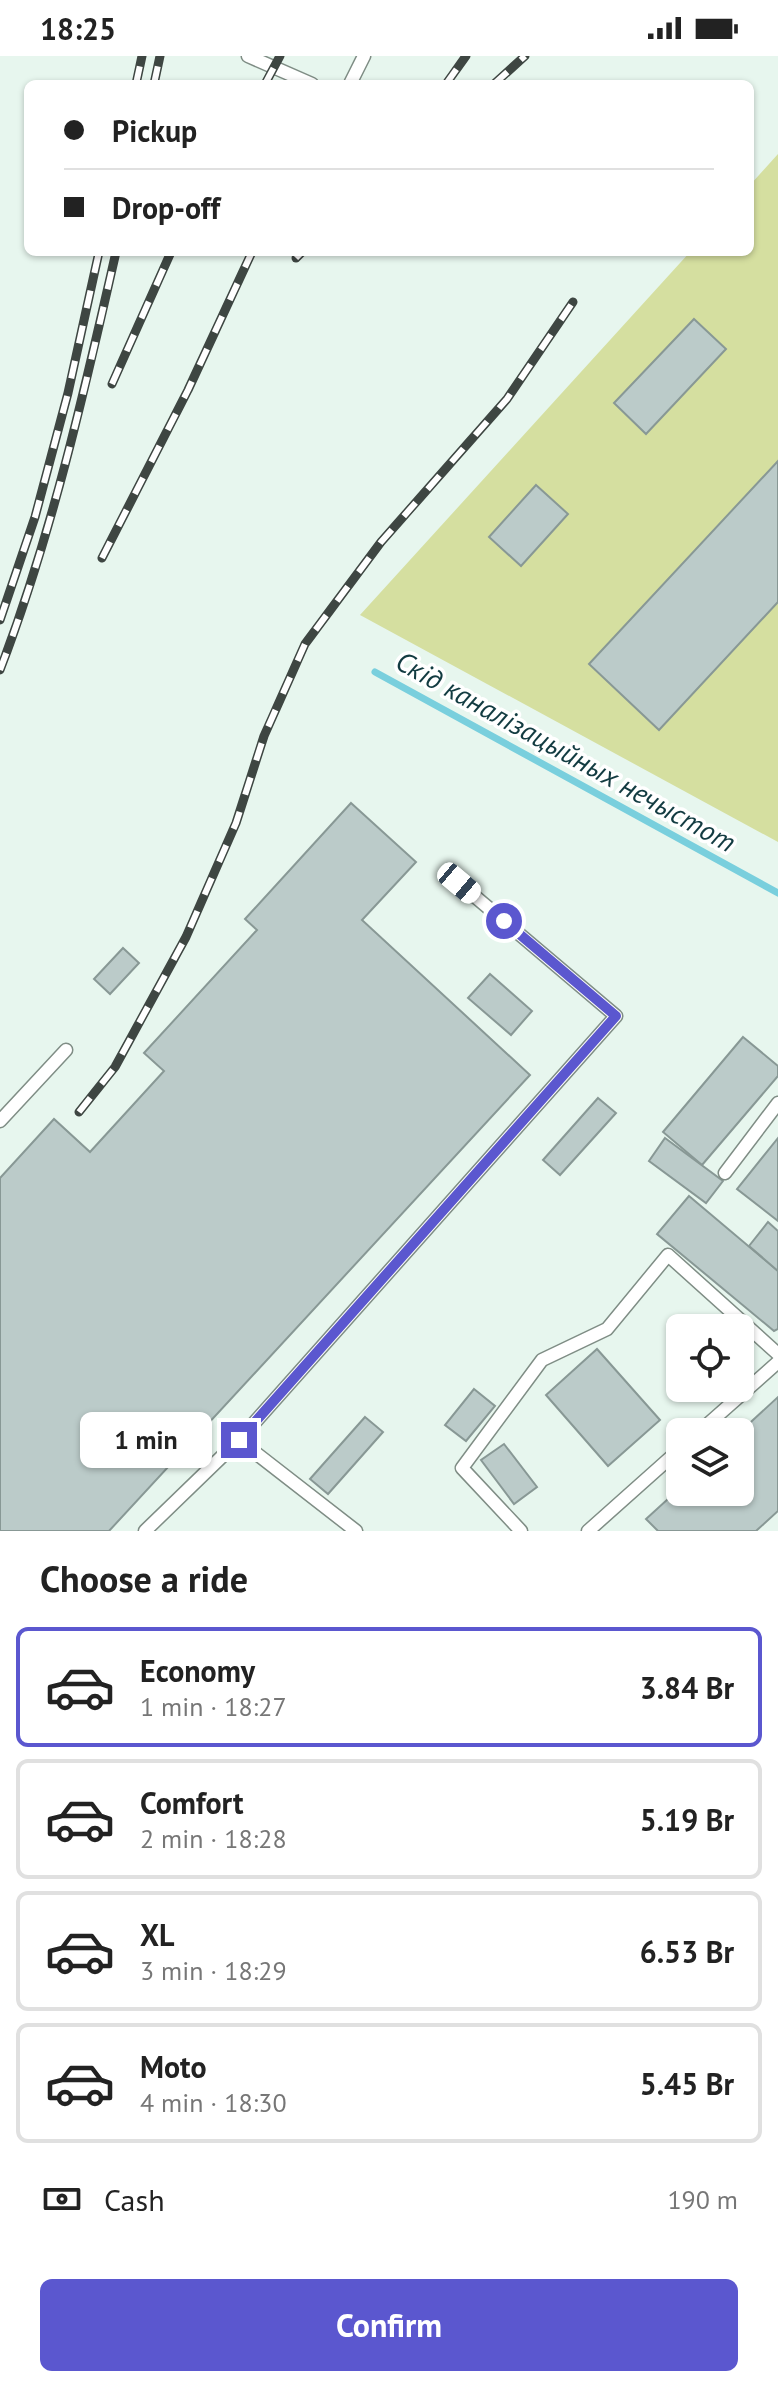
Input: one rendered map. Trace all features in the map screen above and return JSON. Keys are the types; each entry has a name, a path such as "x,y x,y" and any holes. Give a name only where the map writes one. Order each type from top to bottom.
{"lane":[{"path":"248,56 303,80"},
{"path":"352,80 364,56"},
{"path":"145,1531 239,1440 616,1016 459,883"},
{"path":"0,1121 66,1050"},
{"path":"725,1173 778,1103"},
{"path":"521,1531 462,1468 542,1360 607,1329 668,1255 778,1354"},
{"path":"715,1418 778,1362"},
{"path":"239,1440 356,1531"},
{"path":"588,1531 666,1461"}],"green space":[{"path":"778,154 778,842 360,615 686,256 754,256 754,181"}],"building":[{"path":"694,319 726,349 646,434 614,403"},
{"path":"778,461 778,602 659,730 589,664"},
{"path":"536,485 568,514 521,566 489,537"},
{"path":"351,803 416,862 362,920 530,1075 109,1531 0,1531 0,1178 54,1119 90,1152 164,1071 144,1053 257,930 245,919"},
{"path":"123,948 139,963 110,994 94,979"},
{"path":"490,974 532,1011 511,1035 468,998"},
{"path":"743,1037 778,1066 778,1076 702,1165 663,1132"},
{"path":"598,1098 616,1113 560,1175 543,1160"},
{"path":"665,1138 723,1181 706,1203 649,1161"},
{"path":"778,1138 778,1221 737,1189"},
{"path":"689,1196 778,1271 778,1329 774,1331 657,1234"},
{"path":"768,1222 778,1231 778,1271 749,1246"},
{"path":"597,1349 660,1420 608,1466 546,1395"},
{"path":"474,1389 495,1406 466,1441 445,1425"},
{"path":"778,1397 778,1511 756,1531 658,1531 646,1519 666,1501 666,1506 754,1506 754,1419"},
{"path":"365,1417 383,1432 328,1494 310,1479"},
{"path":"504,1444 537,1487 514,1504 481,1460"}],"waterway":[{"name":"Скід каналізацыйных нечыстот","path":"375,672 778,893"}],"railway":[{"path":"137,80 142,56"},
{"path":"155,80 160,56"},
{"path":"267,80 280,56"},
{"path":"449,80 466,56"},
{"path":"498,80 525,56"},
{"path":"0,620 35,517 68,393 98,256"},
{"path":"0,670 51,515 115,256"},
{"path":"112,384 169,256"},
{"path":"102,558 188,390 250,256"},
{"path":"79,1112 115,1067 186,937 236,823 264,736 305,644 381,542 507,399 573,302"}],"route":[{"path":"239,1440 616,1016 504,921"}]}
